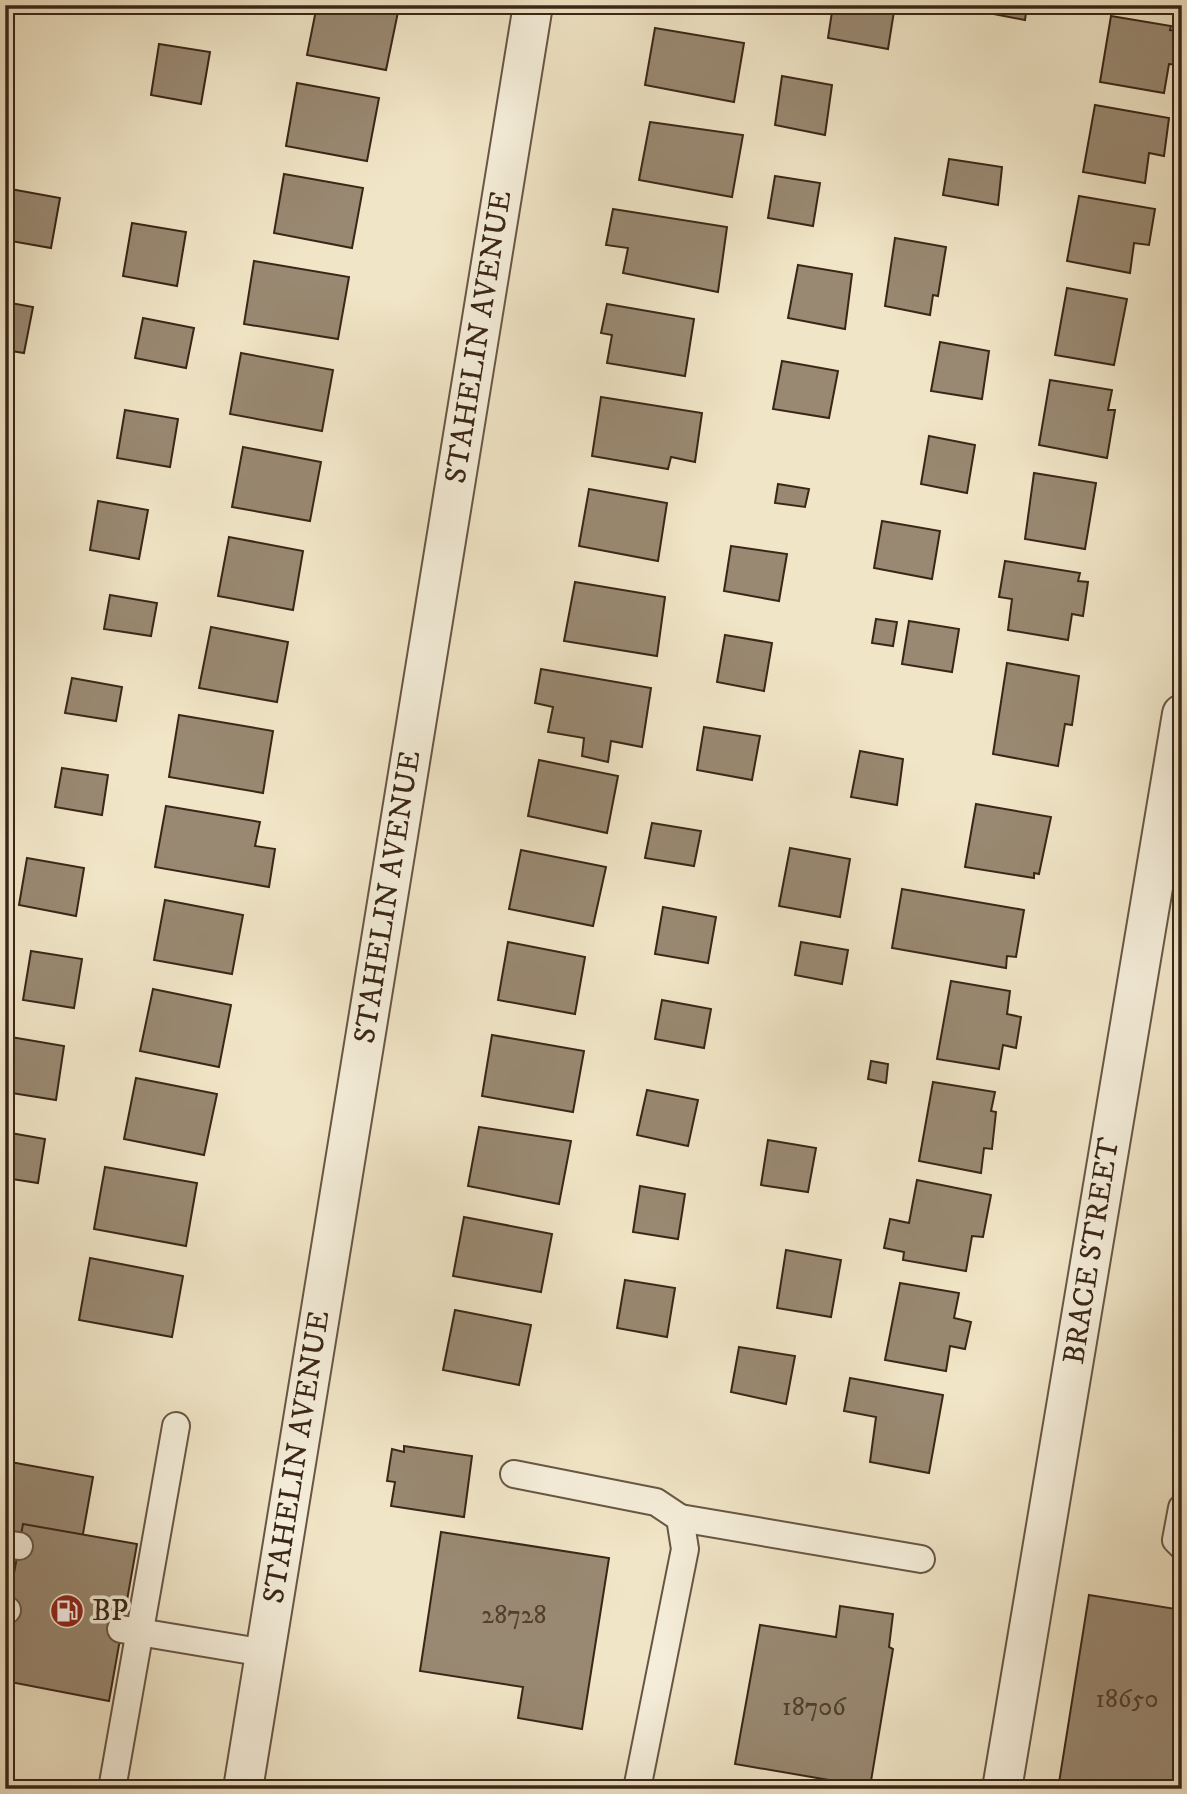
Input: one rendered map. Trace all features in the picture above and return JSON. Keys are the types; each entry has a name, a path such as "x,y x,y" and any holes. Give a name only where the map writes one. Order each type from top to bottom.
{"street":[{"name":"STAHELIN AVENUE","path":"243,1789 533,5"},
{"name":"BRACE STREET","path":"1002,1789 1182,714"}],"lane":[{"path":"112,1789 120,1689 142,1570 176,1426"},
{"path":"514,1474 656,1503 680,1518 922,1559"},
{"path":"1182,1508 1176,1539 1182,1546"},
{"path":"637,1789 685,1549 680,1518"},
{"path":"131,1630 265,1653"}],"building":[{"path":"317,5 364,5 398,12 386,70 307,55"},
{"path":"833,5 895,5 888,49 828,38"},
{"path":"979,5 1027,5 1025,20 978,11"},
{"path":"1111,16 1171,26 1170,30 1182,31 1179,65 1169,64 1164,93 1100,82"},
{"path":"655,28 744,43 734,102 645,85"},
{"path":"159,44 210,52 201,104 151,95"},
{"path":"782,76 832,85 825,135 775,125"},
{"path":"297,83 379,98 367,161 286,146"},
{"path":"1095,105 1169,118 1164,156 1149,153 1145,183 1083,172"},
{"path":"650,122 743,135 732,197 639,180"},
{"path":"949,159 1002,167 998,205 943,195"},
{"path":"284,174 363,188 352,248 274,233"},
{"path":"775,176 820,183 813,226 768,218"},
{"path":"5,188 60,198 51,248 5,240"},
{"path":"1079,196 1155,209 1149,245 1134,243 1130,273 1067,261"},
{"path":"613,209 727,227 718,292 623,273 628,248 606,245"},
{"path":"132,223 186,232 177,286 123,276"},
{"path":"895,238 946,247 938,296 933,295 930,315 885,306"},
{"path":"254,261 349,277 338,339 244,324"},
{"path":"798,265 852,274 845,329 788,318"},
{"path":"1067,288 1127,299 1114,365 1055,355"},
{"path":"5,302 33,307 24,353 5,350"},
{"path":"607,304 694,319 685,376 607,363 612,335 601,333"},
{"path":"143,318 194,328 186,368 135,358"},
{"path":"940,342 989,351 982,399 931,391"},
{"path":"241,353 333,370 322,431 230,414"},
{"path":"782,361 838,371 829,418 773,409"},
{"path":"1050,380 1112,390 1108,410 1115,410 1107,458 1039,445"},
{"path":"601,397 702,413 695,462 671,457 668,469 592,456"},
{"path":"125,410 178,419 170,467 117,458"},
{"path":"929,436 975,445 967,493 921,484"},
{"path":"243,447 321,462 310,521 232,507"},
{"path":"1034,473 1096,483 1085,549 1025,539"},
{"path":"778,484 809,489 805,507 775,503"},
{"path":"589,489 667,503 658,561 579,546"},
{"path":"98,501 148,510 139,559 90,550"},
{"path":"882,521 940,531 932,579 874,568"},
{"path":"229,537 303,551 293,610 218,596"},
{"path":"731,546 787,554 779,601 724,591"},
{"path":"1005,561 1080,573 1078,581 1088,582 1083,616 1072,614 1068,640 1008,630 1012,599 999,597"},
{"path":"575,582 665,597 657,656 564,641"},
{"path":"110,595 157,603 151,636 104,629"},
{"path":"876,619 897,622 893,646 872,643"},
{"path":"909,621 959,629 952,672 902,664"},
{"path":"211,627 288,642 277,702 199,688"},
{"path":"725,635 772,643 764,691 717,682"},
{"path":"1007,663 1079,676 1072,725 1065,724 1058,766 993,754"},
{"path":"541,669 651,688 642,747 611,741 608,762 582,756 584,738 548,732 553,707 535,703"},
{"path":"72,678 122,687 116,721 65,713"},
{"path":"179,715 273,731 263,793 169,777"},
{"path":"704,727 760,736 752,780 697,770"},
{"path":"860,751 903,759 897,805 851,797"},
{"path":"539,760 618,776 607,833 528,816"},
{"path":"62,768 108,775 102,815 55,807"},
{"path":"976,804 1051,817 1039,874 1034,873 1034,878 965,867"},
{"path":"166,806 260,822 255,846 275,849 269,887 155,867"},
{"path":"652,823 701,831 694,866 645,858"},
{"path":"790,848 850,859 840,917 779,906"},
{"path":"521,850 606,867 593,926 509,909"},
{"path":"27,858 84,868 76,916 19,905"},
{"path":"902,889 1024,910 1016,957 1007,956 1006,968 892,948"},
{"path":"165,900 243,915 232,974 154,960"},
{"path":"663,907 716,917 708,963 655,954"},
{"path":"508,942 585,957 575,1014 498,1000"},
{"path":"801,942 848,950 842,984 795,975"},
{"path":"31,951 82,959 74,1008 23,1000"},
{"path":"951,981 1010,991 1007,1014 1021,1017 1016,1048 1003,1045 999,1069 937,1059"},
{"path":"153,989 231,1005 219,1067 140,1051"},
{"path":"662,1000 711,1009 704,1048 655,1039"},
{"path":"492,1035 584,1051 573,1112 482,1096"},
{"path":"5,1036 64,1046 56,1100 5,1092"},
{"path":"871,1061 888,1064 886,1083 868,1079"},
{"path":"136,1078 217,1094 204,1155 124,1139"},
{"path":"933,1082 995,1092 991,1111 996,1112 992,1149 984,1148 981,1173 919,1161"},
{"path":"647,1090 698,1100 688,1146 637,1135"},
{"path":"479,1127 571,1141 559,1204 468,1186"},
{"path":"5,1132 45,1139 38,1183 5,1178"},
{"path":"768,1140 816,1148 808,1192 761,1185"},
{"path":"105,1167 197,1183 186,1246 94,1229"},
{"path":"917,1180 991,1195 983,1237 972,1236 966,1271 903,1260 904,1252 884,1248 890,1219 909,1223"},
{"path":"640,1186 685,1194 678,1239 633,1232"},
{"path":"464,1217 552,1234 541,1292 453,1276"},
{"path":"786,1250 841,1260 831,1317 777,1308"},
{"path":"90,1258 183,1276 172,1337 79,1320"},
{"path":"625,1280 675,1288 667,1337 617,1328"},
{"path":"900,1283 959,1293 954,1318 971,1322 965,1349 950,1346 946,1371 885,1360"},
{"path":"455,1310 531,1325 519,1385 443,1370"},
{"path":"739,1347 795,1356 786,1404 731,1392"},
{"path":"850,1378 943,1395 929,1473 870,1462 876,1417 844,1411"},
{"path":"404,1446 472,1456 464,1517 391,1506 395,1482 387,1481 392,1449 404,1452"},
{"path":"5,1461 93,1477 81,1545 5,1532"},
{"path":"23,1524 137,1544 109,1701 5,1681 5,1622"},
{"path":"441,1532 609,1558 582,1729 518,1718 523,1687 420,1671"},
{"path":"1089,1595 1182,1610 1182,1789 1058,1789"},
{"path":"840,1606 893,1614 889,1647 893,1649 870,1787 735,1764 760,1625 836,1637"}],"place":[{"name":"BP","path":"67,1611"}]}
